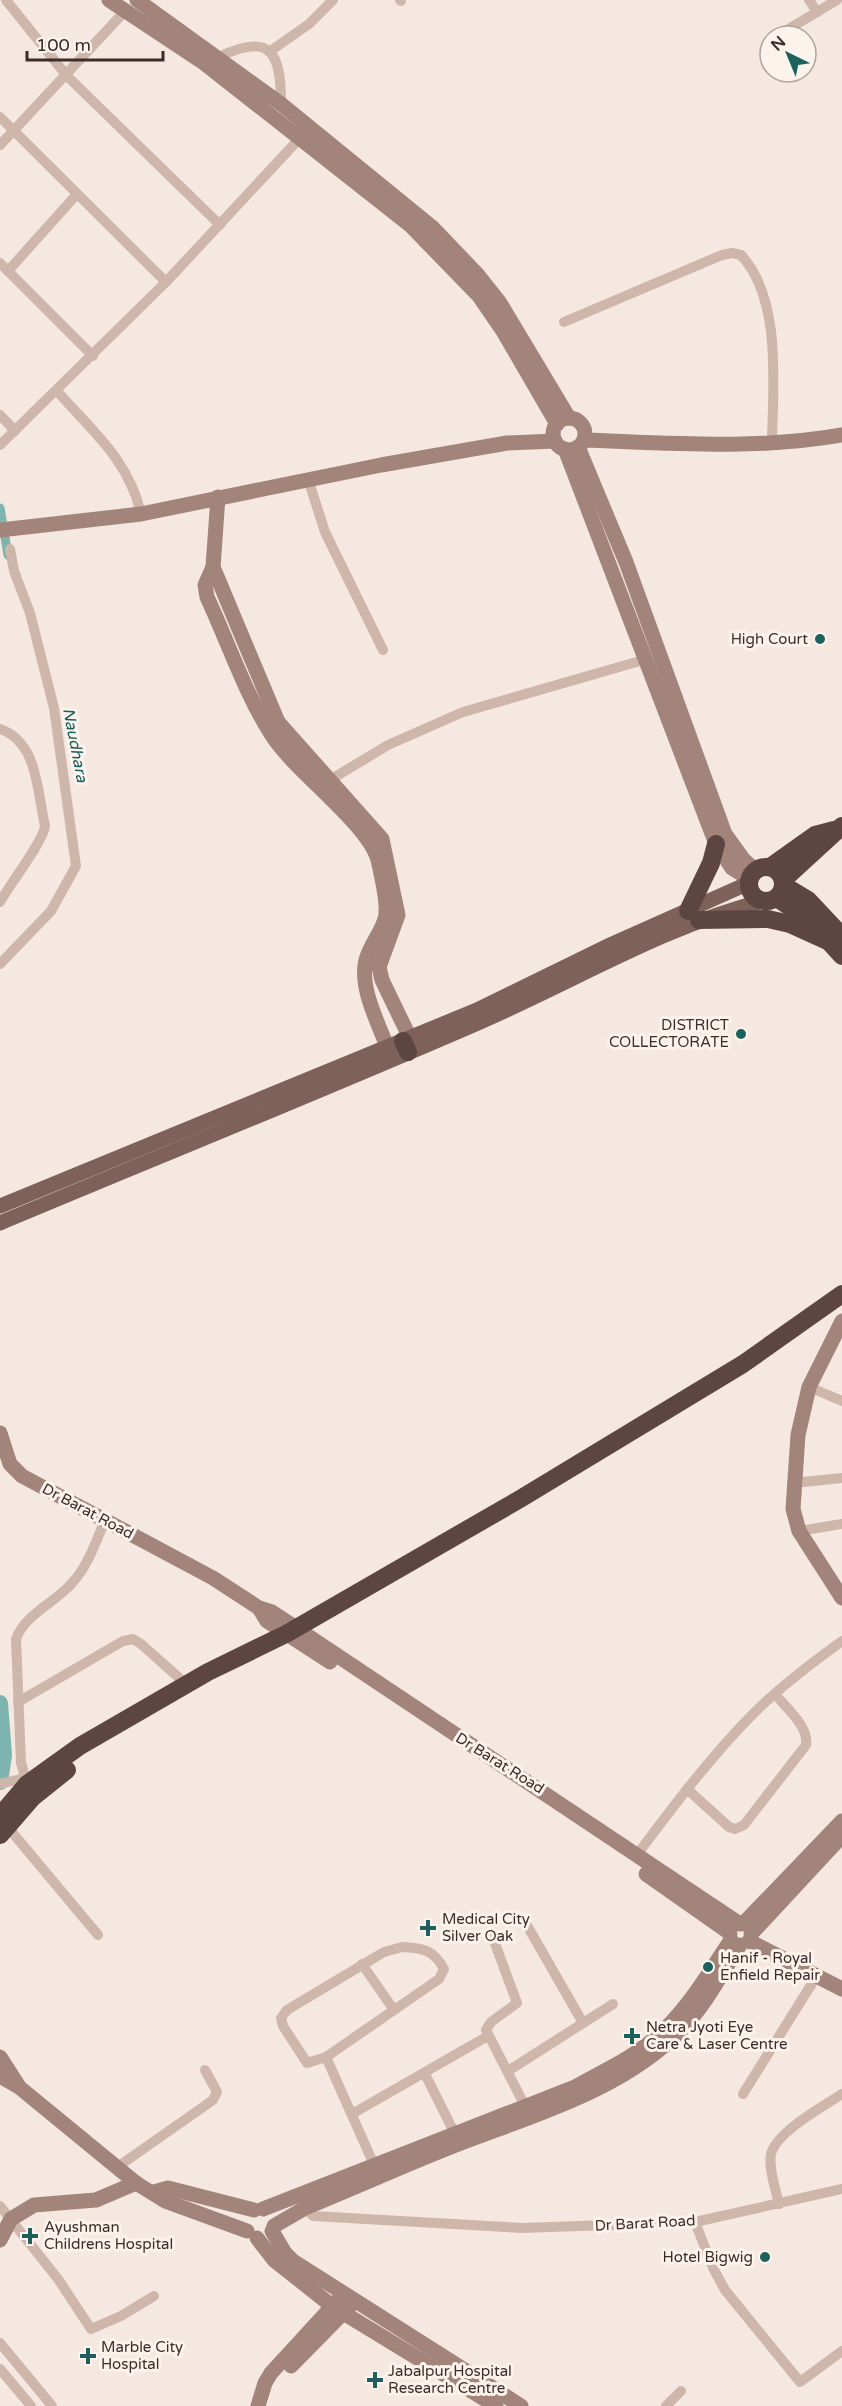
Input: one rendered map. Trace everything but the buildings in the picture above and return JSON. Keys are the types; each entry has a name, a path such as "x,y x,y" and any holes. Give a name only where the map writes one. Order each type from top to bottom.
{"highway":[{"path":"838,945 808,900 776,891 751,893 756,875 815,835 839,828"},
{"path":"776,891 839,828"},
{"path":"716,844 693,916 768,919 790,924 838,945"},
{"path":"756,875 778,872 776,891"},
{"path":"2,1825 28,1787 80,1746 186,1684 291,1631 474,1526 733,1370 841,1296"},
{"path":"28,1787 90,1755 214,1677 223,1666"}],"main road":[{"path":"693,916 756,875"},
{"path":"0,1223 477,1010 612,944 776,891"},
{"path":"0,1206 402,1044"}],"street":[{"path":"6,0 67,76 220,225"},
{"path":"109,0 132,3 219,57 407,205 477,274 520,333 563,421"},
{"path":"269,52 309,24 333,0"},
{"path":"809,0 817,12"},
{"path":"797,24 837,0"},
{"path":"0,145 67,76 132,3"},
{"path":"132,3 204,63 410,225 467,283 503,331 563,421"},
{"path":"219,57 251,45 269,52 276,58 281,74 280,104"},
{"path":"0,117 166,282"},
{"path":"0,445 166,282 300,138"},
{"path":"78,194 4,267 93,356"},
{"path":"564,322 722,255 732,252 741,255 760,282 766,309 773,366 772,442"},
{"path":"57,391 128,474 136,490 141,514"},
{"path":"0,415 15,431"},
{"path":"570,444 583,427 577,420 563,421 553,432 570,444 626,562 725,834 756,875"},
{"path":"0,530 141,514 308,479 507,443 806,442 842,435"},
{"path":"570,444 716,844 732,868 756,875"},
{"path":"308,479 325,532 382,650"},
{"path":"218,497 213,567 205,585 207,597 263,720 274,738 375,829 386,848 398,915 379,966 402,1044"},
{"path":"0,964 51,911 76,867 54,708 30,613 14,571 10,549"},
{"path":"323,784 388,745 463,712 647,659"},
{"path":"0,729 21,741 28,752 45,826 38,846 14,876 0,902"},
{"path":"323,784 372,845 378,861 387,916 366,960 365,975 368,992 402,1044"},
{"path":"842,1321 809,1387 798,1435 794,1483 794,1509 799,1531 842,1598"},
{"path":"809,1387 842,1401"},
{"name":"Dr Barat Road","path":"0,1433 5,1461 22,1476 213,1578 259,1608 267,1620 291,1631 563,1803 741,1934"},
{"path":"794,1483 842,1478"},
{"path":"0,1784 28,1787 21,1763 16,1639 20,1627 55,1600 74,1581 105,1520"},
{"path":"799,1531 842,1524"},
{"name":"Dr Barat Road","path":"291,1631 741,1934 816,1977 842,1989"},
{"path":"18,1702 123,1641 133,1639 186,1684"},
{"path":"636,1856 687,1789 750,1717 798,1673 842,1641"},
{"path":"687,1789 729,1827 735,1829 744,1825 806,1745 807,1737 803,1728 775,1694"},
{"path":"496,2406 338,2309 274,2260 252,2235 246,2219 259,2209 375,2167 574,2087 618,2063 654,2039 681,2012 741,1934 842,1821"},
{"path":"2,1825 98,1935"},
{"path":"0,2076 19,2087 116,2168 165,2201 252,2235 265,2237 305,2208 532,2116 613,2079 657,2052 683,2028 708,1997 741,1934 842,1836"},
{"path":"528,1927 583,2023"},
{"path":"493,1938 517,2002 487,2026 488,2036 525,2106"},
{"path":"402,1947 422,1948 433,1953 440,1960 444,1969 439,1979 326,2058 307,2063 283,2026 281,2018 286,2010 362,1964 384,1952 402,1947"},
{"path":"362,1964 394,2010"},
{"path":"742,2094 816,1977"},
{"path":"508,2071 612,2004"},
{"path":"352,2114 488,2036"},
{"path":"0,2057 19,2087"},
{"path":"326,2058 375,2167"},
{"path":"116,2168 213,2100 217,2092 205,2070"},
{"path":"425,2074 455,2134"},
{"path":"779,2204 771,2158 776,2144 806,2117 842,2094"},
{"path":"0,2240 11,2219 34,2205 96,2200 136,2183"},
{"path":"154,2192 168,2188 259,2209 273,2217 273,2229 293,2261 521,2406"},
{"name":"Dr Barat Road","path":"305,2208 313,2216 522,2228 695,2222 842,2188"},
{"path":"0,2206 58,2279 91,2329 122,2316 154,2296"},
{"path":"695,2222 725,2290 800,2382 840,2357"},
{"path":"268,2406 274,2385 350,2296"},
{"path":"258,2406 265,2383 272,2373 338,2309"},
{"path":"0,2343 52,2406"},
{"path":"0,2369 31,2406"},
{"path":"666,2406 681,2391"}],"waterway":[{"name":"Naudhara","path":"0,508 8,555"},
{"path":"0,1703 4,1755 0,1782"}],"place":[{"name":"High Court","path":"820,639"},
{"name":"DISTRICT COLLECTORATE","path":"741,1034"},
{"name":"Medical City Silver Oak","path":"428,1928"},
{"name":"Hanif - Royal Enfield Repair","path":"708,1967"},
{"name":"Netra Jyoti Eye Care & Laser Centre","path":"632,2036"},
{"name":"Ayushman Childrens Hospital","path":"30,2236"},
{"name":"Hotel Bigwig","path":"765,2257"},
{"name":"Marble City Hospital","path":"88,2356"},
{"name":"Jabalpur Hospital Research Centre","path":"375,2380"}]}
